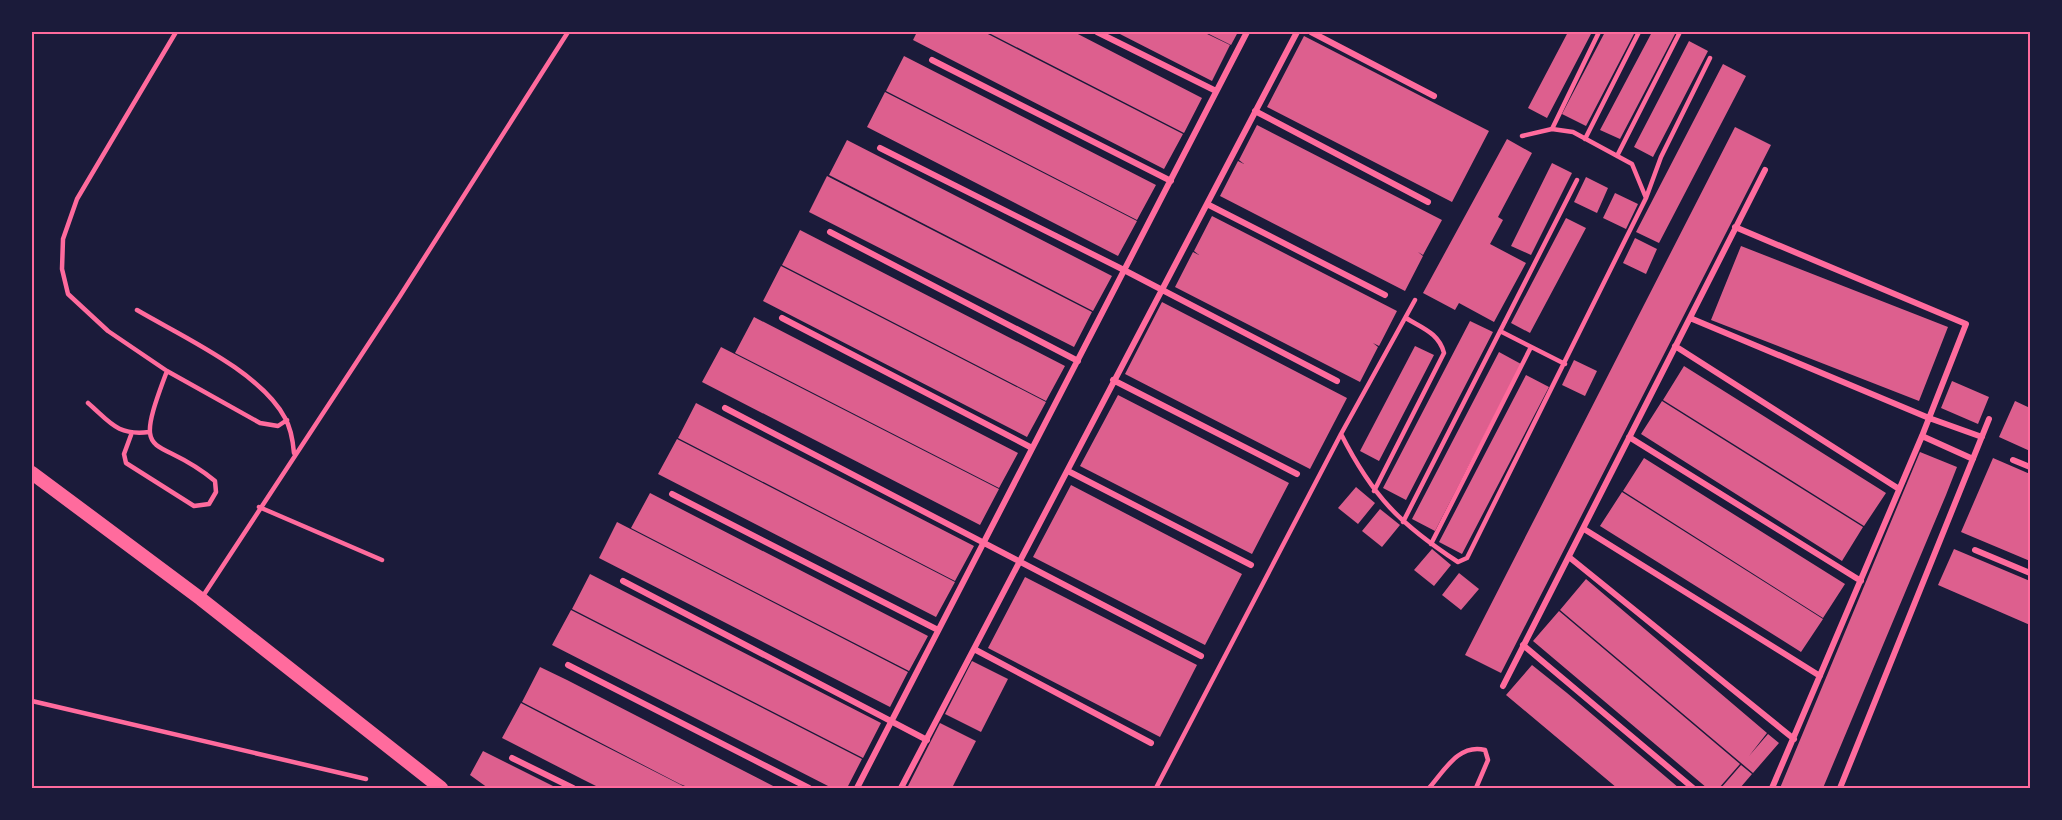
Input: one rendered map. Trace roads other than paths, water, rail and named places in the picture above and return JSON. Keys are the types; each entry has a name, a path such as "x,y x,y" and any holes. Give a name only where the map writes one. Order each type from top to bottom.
{"main road":[{"path":"32,472 201,599 441,789"}],"street":[{"path":"1097,32 1216,91"},
{"path":"857,789 1247,32"},
{"path":"902,789 1113,380 1297,32"},
{"path":"1311,32 1434,96"},
{"path":"932,60 1170,181"},
{"path":"1255,111 1428,202"},
{"path":"880,148 1124,270 1337,381"},
{"path":"1503,686 1765,170"},
{"path":"1207,204 1385,295"},
{"path":"1735,227 1964,323 1966,326 1922,436 1772,789"},
{"path":"830,232 1078,361"},
{"path":"782,318 1032,448"},
{"path":"1690,318 1929,418 1982,437"},
{"path":"1675,346 1899,489"},
{"path":"1113,380 1297,474"},
{"path":"725,408 1201,656"},
{"path":"1840,789 1989,419"},
{"path":"1922,436 1973,459"},
{"path":"1629,438 1861,580"},
{"path":"2013,460 2031,467"},
{"path":"1068,471 1251,565"},
{"path":"672,495 938,630"},
{"path":"1584,529 1820,676"},
{"path":"1975,550 2031,573"},
{"path":"1569,557 1794,739"},
{"path":"623,581 927,740"},
{"path":"1523,645 1693,789"},
{"path":"974,649 1151,743"},
{"path":"568,665 808,789"},
{"path":"512,758 573,789"}],"lane":[{"path":"176,32 77,199 63,239 62,269 68,294 108,331 167,371 260,423 278,426 287,420"},
{"path":"201,599 294,453 400,296 567,32"},
{"path":"1552,129 1599,32"},
{"path":"1585,138 1639,32"},
{"path":"1617,156 1680,32"},
{"path":"1341,434 1361,473 1374,491 1403,522 1458,562 1467,558 1646,198 1657,165 1710,58"},
{"path":"1522,136 1552,129 1573,132 1634,167 1646,198"},
{"path":"1403,522 1577,180"},
{"path":"1156,789 1341,434 1415,300"},
{"path":"136,309 248,376 269,395 287,420 294,453"},
{"path":"1374,491 1444,353 1442,344 1433,333 1406,318"},
{"path":"1500,331 1565,364"},
{"path":"1431,544 1531,347"},
{"path":"131,435 124,454 126,463 194,506 209,504 216,492 215,481 205,472 156,447 149,432 150,417 167,371"},
{"path":"88,403 114,427 131,435 149,432"},
{"path":"260,507 382,560"},
{"path":"32,701 366,780"},
{"path":"1429,789 1461,752 1474,747 1485,750 1488,760 1476,789"}]}
